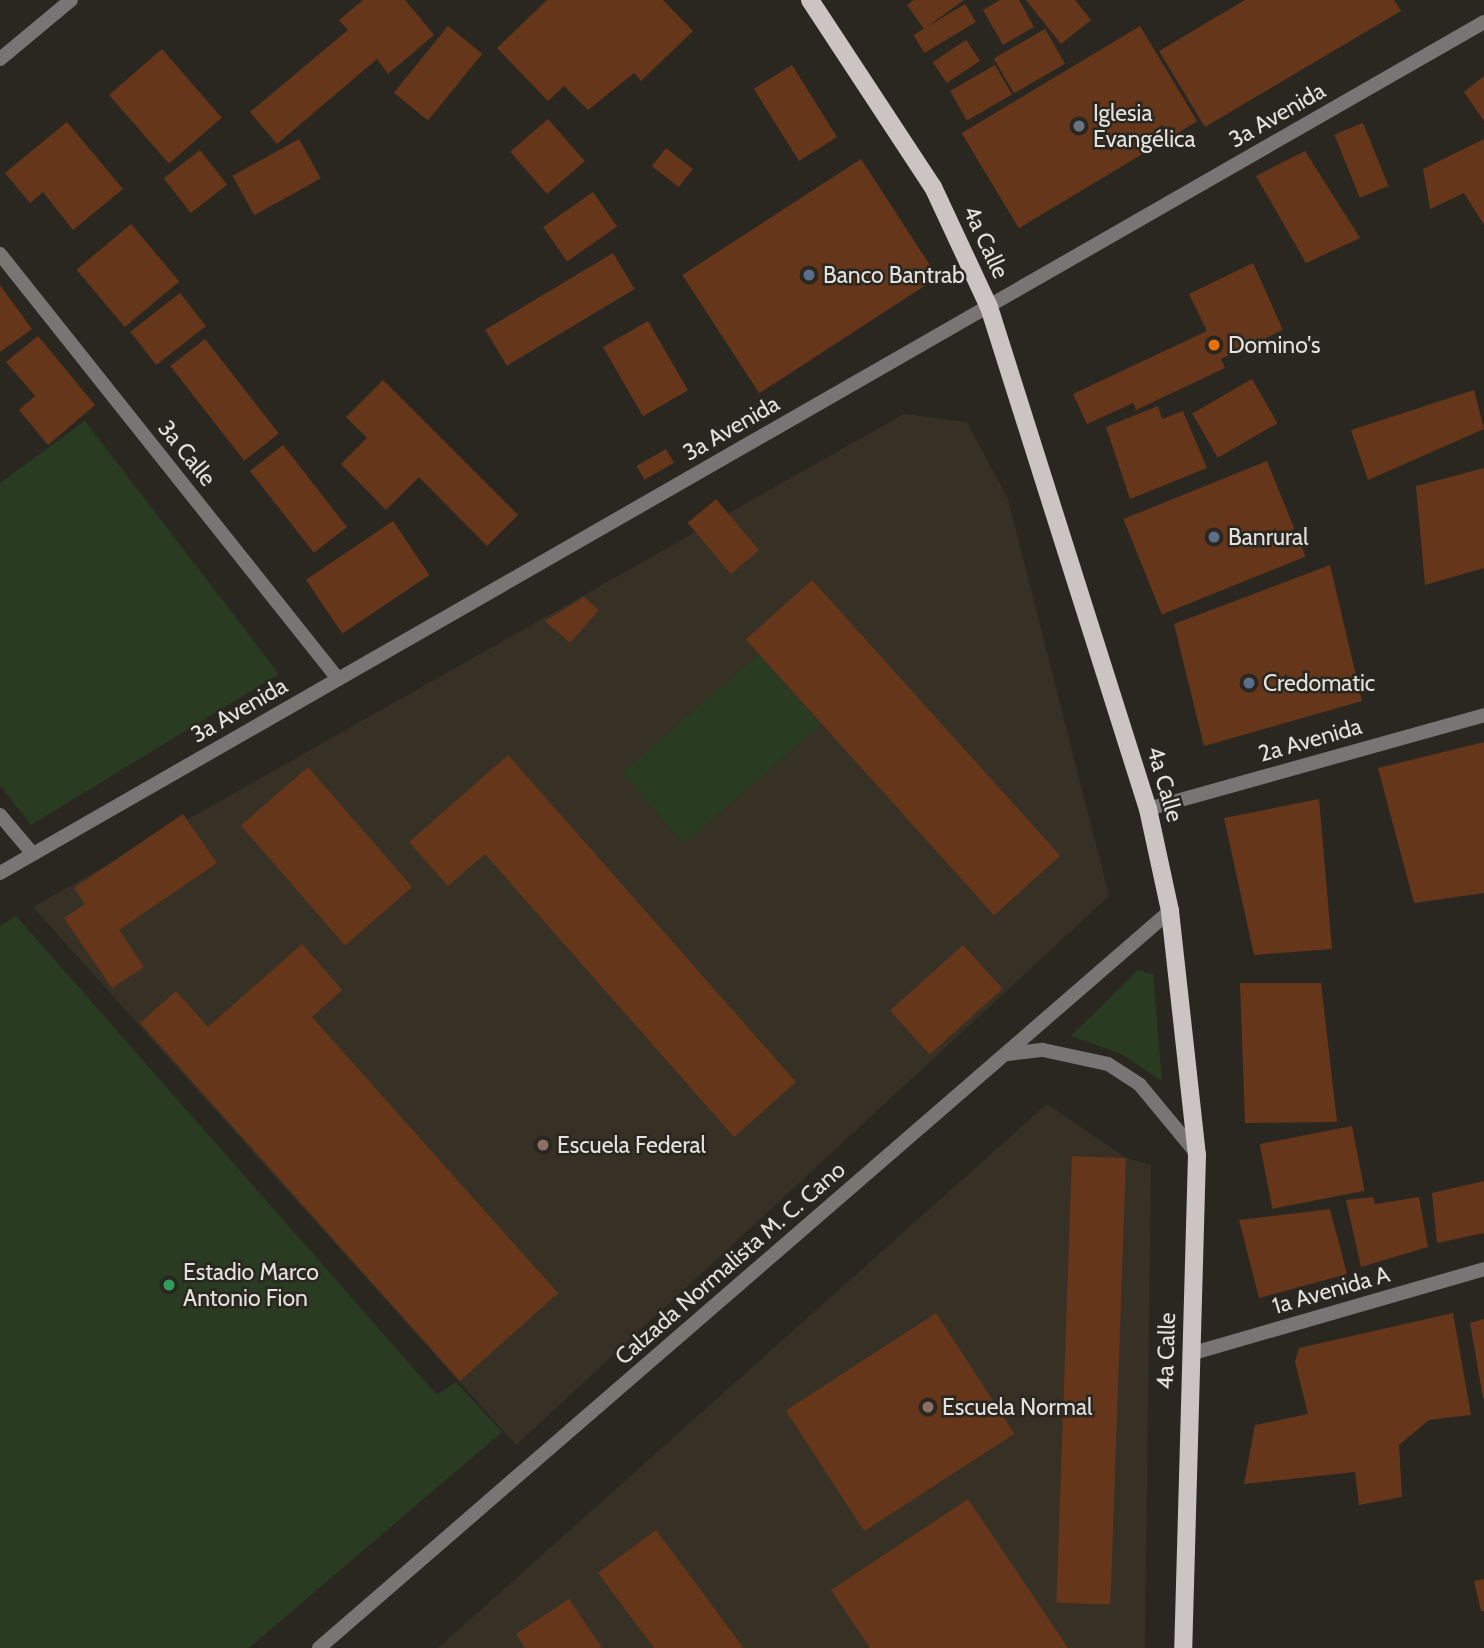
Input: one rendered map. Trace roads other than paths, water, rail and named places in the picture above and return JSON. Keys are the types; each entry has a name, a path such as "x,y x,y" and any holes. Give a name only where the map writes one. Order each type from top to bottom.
{"main road":[{"name":"4a Calle","path":"810,0 933,187 989,307 1149,809 1170,911 1197,1155 1183,1648"}],"street":[{"path":"0,59 71,0"},
{"name":"3a Avenida","path":"0,873 1484,22"},
{"name":"3a Calle","path":"0,254 338,679"},
{"name":"2a Avenida","path":"1149,809 1484,715"},
{"path":"0,815 33,854"},
{"name":"Calzada Normalista M. C. Cano","path":"319,1648 1170,911"},
{"path":"1008,1054 1044,1050 1108,1064 1140,1085 1197,1155"},
{"name":"1a Avenida A","path":"1190,1354 1484,1269"}],"place":[{"name":"Iglesia Evangélica","path":"1079,126"},
{"name":"Banco Bantrab","path":"809,275"},
{"name":"Domino's","path":"1214,345"},
{"name":"Banrural","path":"1214,537"},
{"name":"Credomatic","path":"1249,683"},
{"name":"Escuela Federal","path":"543,1145"},
{"name":"Estadio Marco Antonio Fion","path":"169,1285"},
{"name":"Escuela Normal","path":"928,1407"}]}
